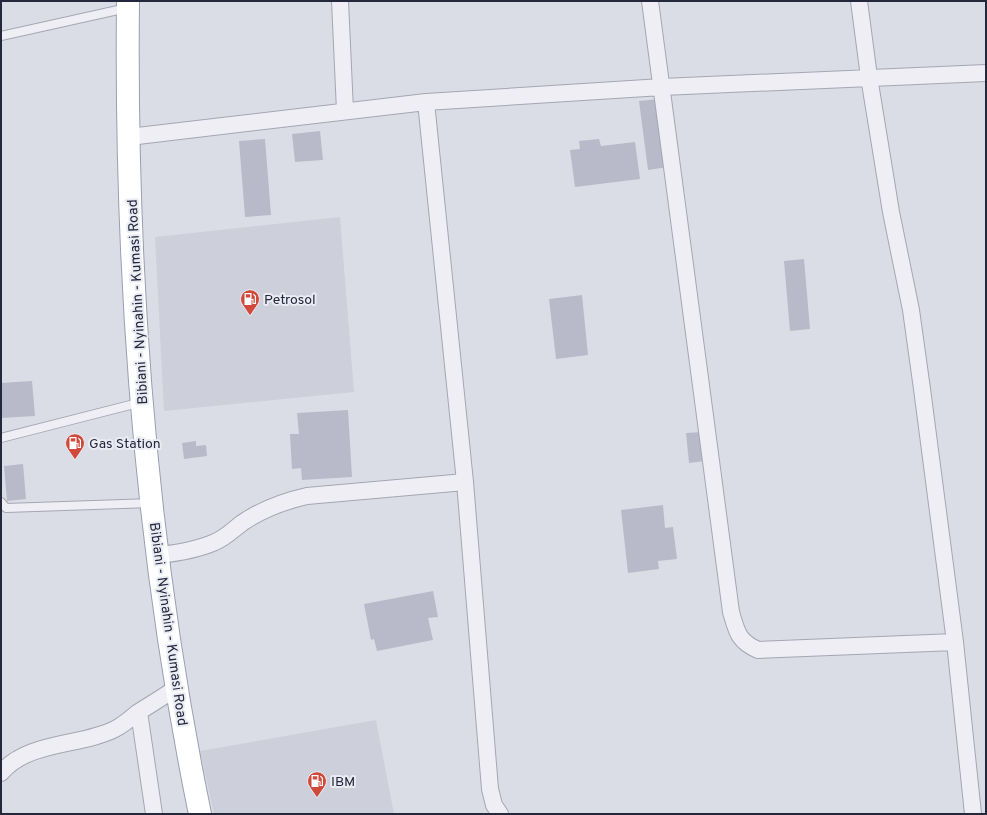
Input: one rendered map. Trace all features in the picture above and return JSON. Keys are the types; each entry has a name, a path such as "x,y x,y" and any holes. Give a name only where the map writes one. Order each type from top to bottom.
{"main road":[{"name":"Bibiani - Nyinahin - Kumasi Road","path":"128,4 129,137 135,328 152,503 168,638 200,814"}],"street":[{"path":"340,1 345,111"},
{"path":"650,1 731,612 739,638 748,646 758,650 955,642"},
{"path":"860,1 869,77 891,212 911,310 955,642 973,814"},
{"path":"129,137 426,102 662,87 986,73"},
{"path":"426,102 465,482 490,789 494,805 500,814"},
{"path":"159,555 186,551 217,542 244,522 290,500 307,496 465,482"},
{"path":"1,773 31,753 61,743 95,736 114,730 176,688"},
{"path":"139,712 154,814"}],"lane":[{"path":"1,36 128,4"},
{"path":"1,438 142,402"},
{"path":"1,502 6,508 152,503"}],"shaded area":[{"path":"340,217 354,392 164,411 155,237"},
{"path":"376,720 394,814 214,814 200,751"}],"building":[{"path":"660,99 668,167 648,170 639,101"},
{"path":"320,131 323,160 295,162 292,134"},
{"path":"265,139 271,215 245,217 239,141"},
{"path":"599,139 601,146 635,142 640,179 575,187 570,150 580,149 579,141"},
{"path":"804,259 810,329 790,331 784,261"},
{"path":"582,295 588,355 556,359 549,299"},
{"path":"32,381 35,416 1,418 1,383"},
{"path":"348,410 352,477 302,480 301,468 292,469 290,434 299,434 297,413"},
{"path":"702,432 705,461 689,463 686,433"},
{"path":"196,441 196,446 206,445 207,456 184,459 182,443"},
{"path":"23,464 26,499 7,501 4,466"},
{"path":"663,505 665,528 673,527 677,559 658,561 659,569 628,573 621,510"},
{"path":"433,591 438,617 428,618 433,640 377,651 374,639 371,640 364,604"}],"place":[{"name":"Petrosol","path":"250,316"},
{"name":"Gas Station","path":"75,460"},
{"name":"IBM","path":"317,798"}]}
